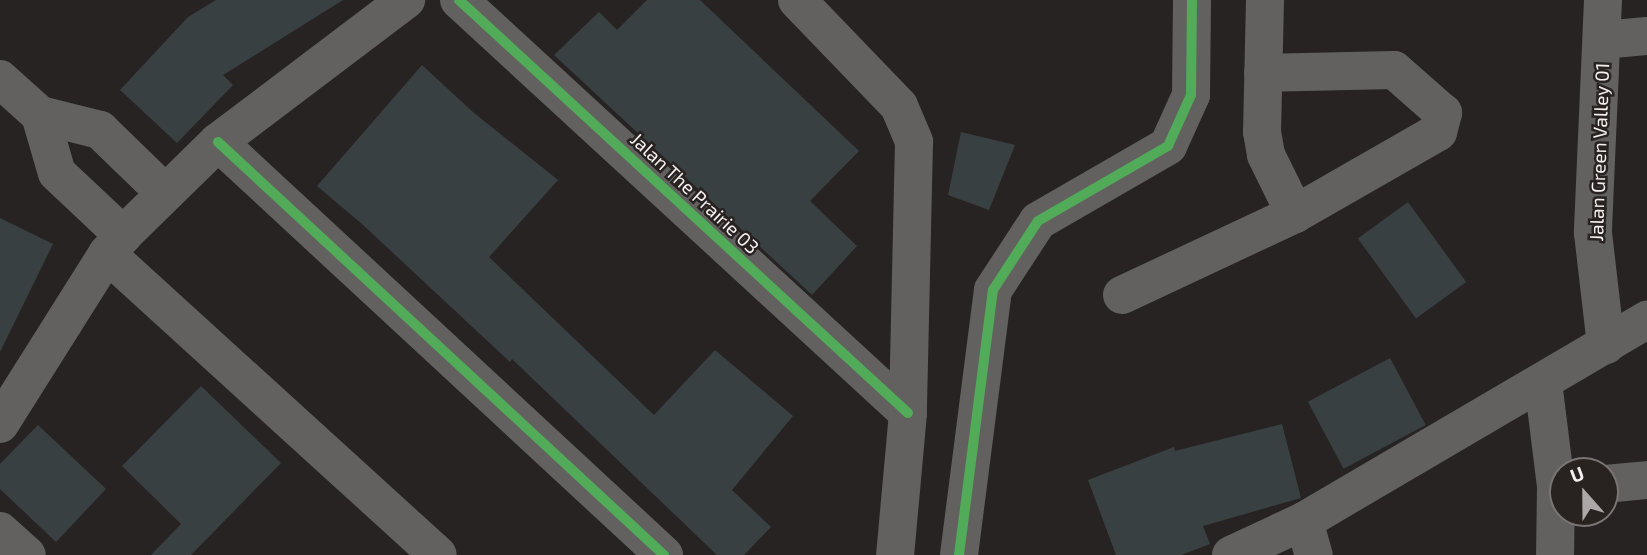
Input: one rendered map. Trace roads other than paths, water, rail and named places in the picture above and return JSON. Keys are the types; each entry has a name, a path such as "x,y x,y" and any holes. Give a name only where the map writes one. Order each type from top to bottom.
{"street":[{"path":"0,424 115,244 218,142 406,0"},
{"name":"Jalan The Prairie 03","path":"459,0 908,413"},
{"path":"959,555 993,290 1038,221 1168,146 1191,95 1192,0"},
{"path":"1265,0 1262,132 1266,155 1295,214"},
{"name":"Jalan Green Valley 01","path":"1603,0 1593,233 1606,345"},
{"path":"815,5 899,106 914,142 908,413 895,555"},
{"path":"1603,40 1647,36"},
{"path":"1122,295 1295,214 1438,132 1443,113 1395,69 1263,73"},
{"path":"0,79 40,115 100,130 164,193"},
{"path":"40,115 57,173 115,244 438,555"},
{"path":"218,142 664,555"},
{"path":"1231,555 1309,538 1543,382 1647,320"},
{"path":"1543,382 1555,457"},
{"path":"1619,483 1647,480"},
{"path":"1555,555 1557,527"},
{"path":"0,531 27,555"}]}
